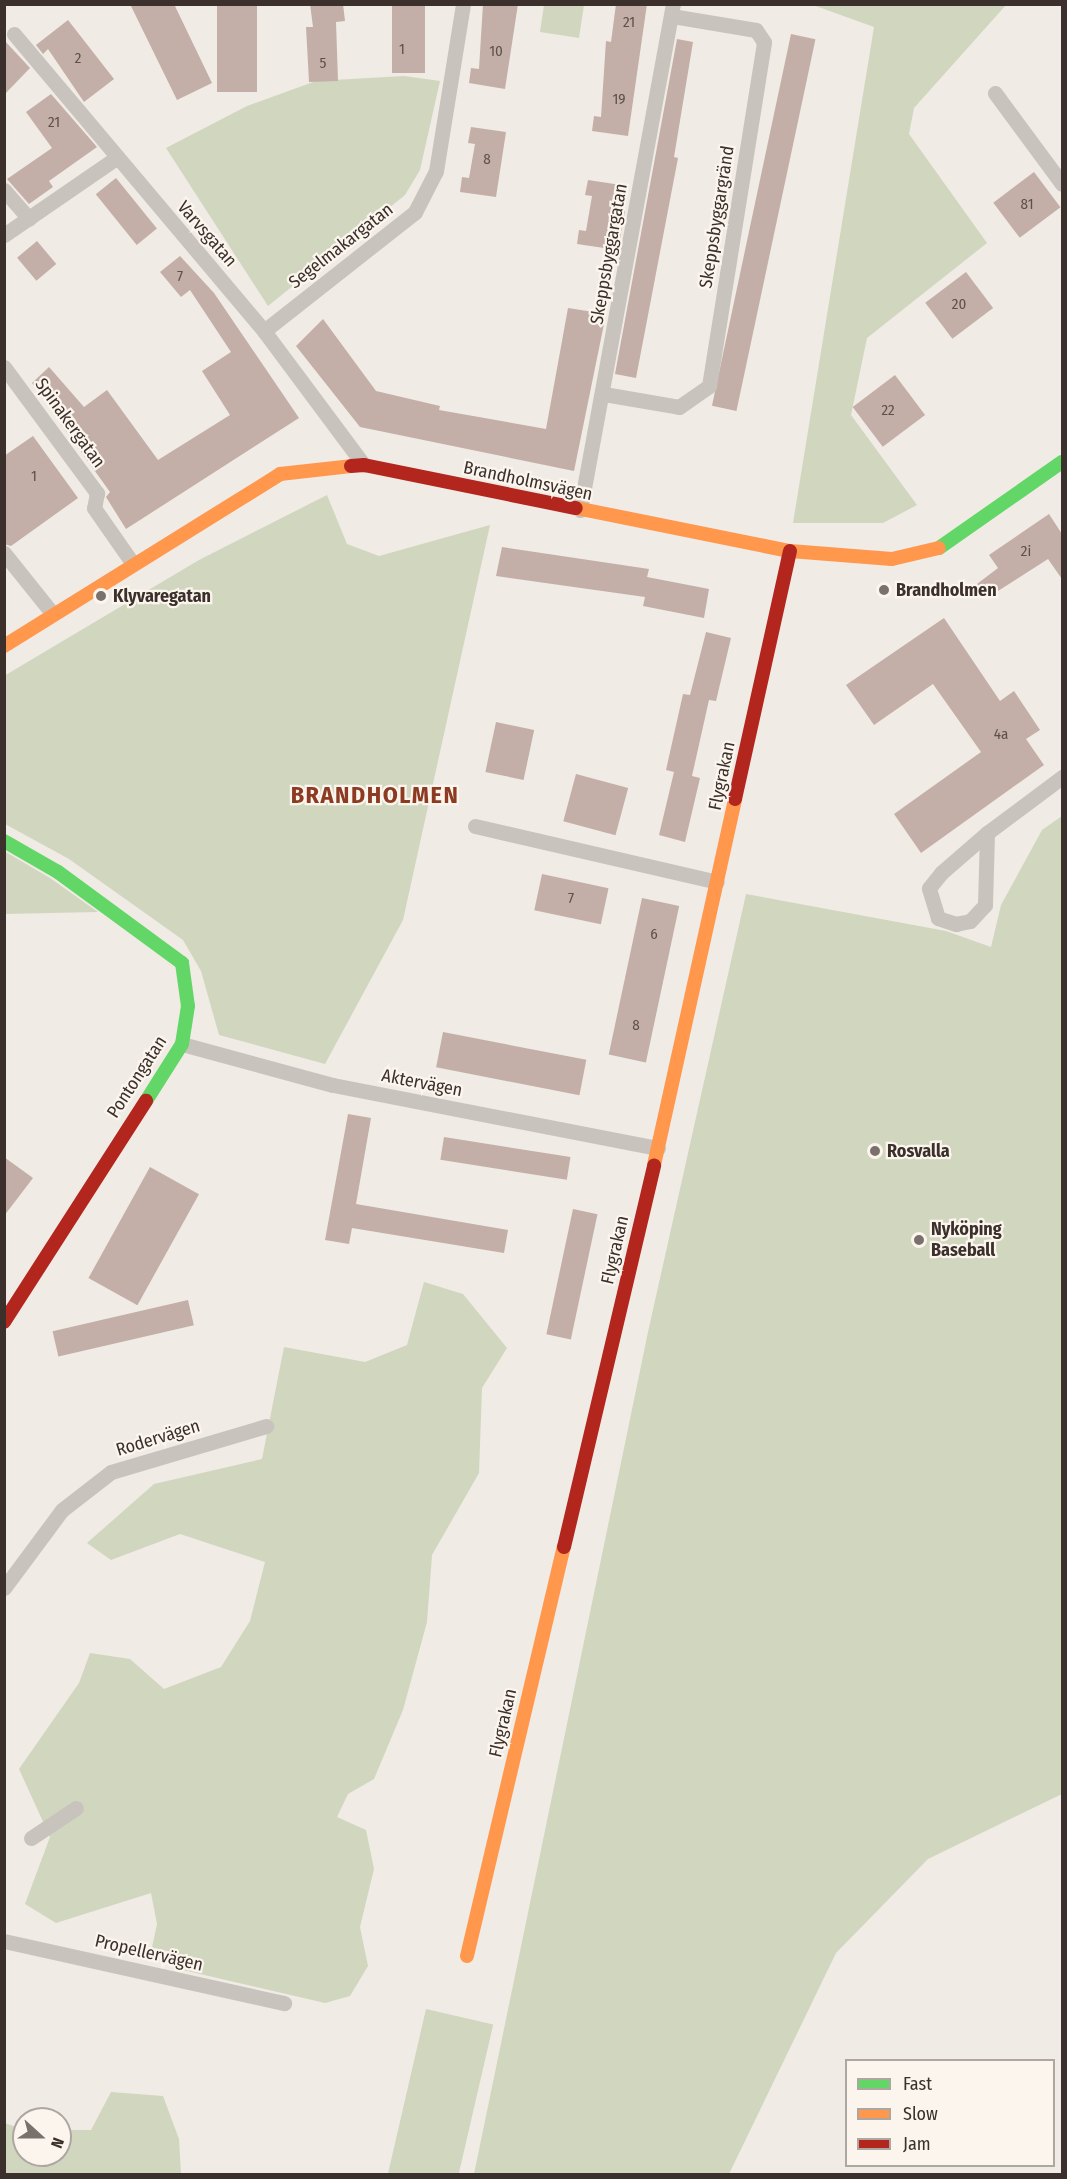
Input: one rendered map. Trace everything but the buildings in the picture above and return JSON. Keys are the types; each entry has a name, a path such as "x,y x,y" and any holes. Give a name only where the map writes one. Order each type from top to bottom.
{"street":[{"name":"Segelmakargatan","path":"264,331 415,212 436,171 464,4"},
{"name":"Skeppsbyggargatan","path":"580,510 604,394 672,10"},
{"name":"Skeppsbyggargränd","path":"604,394 679,407 709,386 764,42 756,30 672,10"},
{"name":"Varvsgatan","path":"14,34 116,158 264,331 364,465"},
{"path":"995,93 1062,184"},
{"path":"4,235 116,158"},
{"path":"4,190 29,219"},
{"name":"Spinakergatan","path":"4,367 97,493 94,508 133,564"},
{"name":"Brandholmsvägen","path":"4,646 280,474 364,465 790,551 917,557 940,548 1062,462"},
{"name":"Flygrakan","path":"467,1956 658,1148 790,551"},
{"path":"4,553 52,614"},
{"path":"987,833 985,905 970,921 956,924 938,918 929,888 987,833 1062,777"},
{"path":"475,826 717,882"},
{"name":"Pontongatan","path":"4,841 58,872 182,963 188,1006 182,1044 4,1322"},
{"name":"Aktervägen","path":"182,1044 333,1085 658,1148"},
{"name":"Rodervägen","path":"4,1588 62,1510 111,1472 266,1426"},
{"path":"31,1838 76,1808"},
{"name":"Propellervägen","path":"4,1941 284,2003"}],"green space":[{"path":"544,5 584,5 579,38 540,32"},
{"path":"813,5 1006,5 914,108 909,134 987,243 867,338 851,415 917,505 883,523 793,523 874,27"},
{"path":"404,76 440,81 420,170 405,195 268,306 166,148 247,106 316,81"},
{"path":"327,495 347,544 379,556 490,525 403,920 325,1064 219,1035 201,971 183,940 69,859 5,824 4,676 199,560"},
{"path":"1062,816 1062,1794 928,1859 836,1953 729,2174 474,2174 648,1332 746,894 946,931 991,947 1001,905 1042,830"},
{"path":"4,851 50,878 98,912 5,914"},
{"path":"424,1282 463,1294 507,1348 482,1388 479,1473 432,1555 427,1622 403,1710 374,1779 348,1794 337,1817 366,1830 374,1869 360,1927 368,1966 350,1996 325,2003 183,1970 151,1952 157,1924 151,1893 56,1923 25,1904 50,1837 19,1769 79,1683 90,1653 130,1659 164,1689 221,1667 250,1621 265,1562 180,1534 111,1560 87,1543 154,1484 262,1459 284,1347 365,1362 407,1345"},
{"path":"426,2009 493,2025 459,2174 388,2174"},
{"path":"111,2092 163,2096 179,2139 181,2174 5,2174 5,2123 12,2126 12,2167 72,2167 72,2130 91,2130"}],"traffic: fast":[{"path":"939,548 1062,462"},
{"path":"4,841 58,872 182,963 188,1006 182,1044 146,1101"}],"traffic: slow":[{"path":"4,646 280,474 351,466"},
{"path":"576,508 790,551 892,559 939,548"},
{"path":"654,1165 735,799"},
{"path":"467,1956 564,1547"}],"traffic: jam":[{"path":"351,466 364,465 576,508"},
{"path":"735,799 790,551"},
{"path":"4,1322 146,1101"},
{"path":"564,1547 654,1165"}],"place":[{"name":"Brandholmen","path":"884,590"},
{"name":"Klyvaregatan","path":"101,596"},
{"name":"Rosvalla","path":"875,1151"},
{"name":"Nyköping Baseball","path":"919,1240"}],"district":[{"name":"BRANDHOLMEN","path":"375,796"}]}
